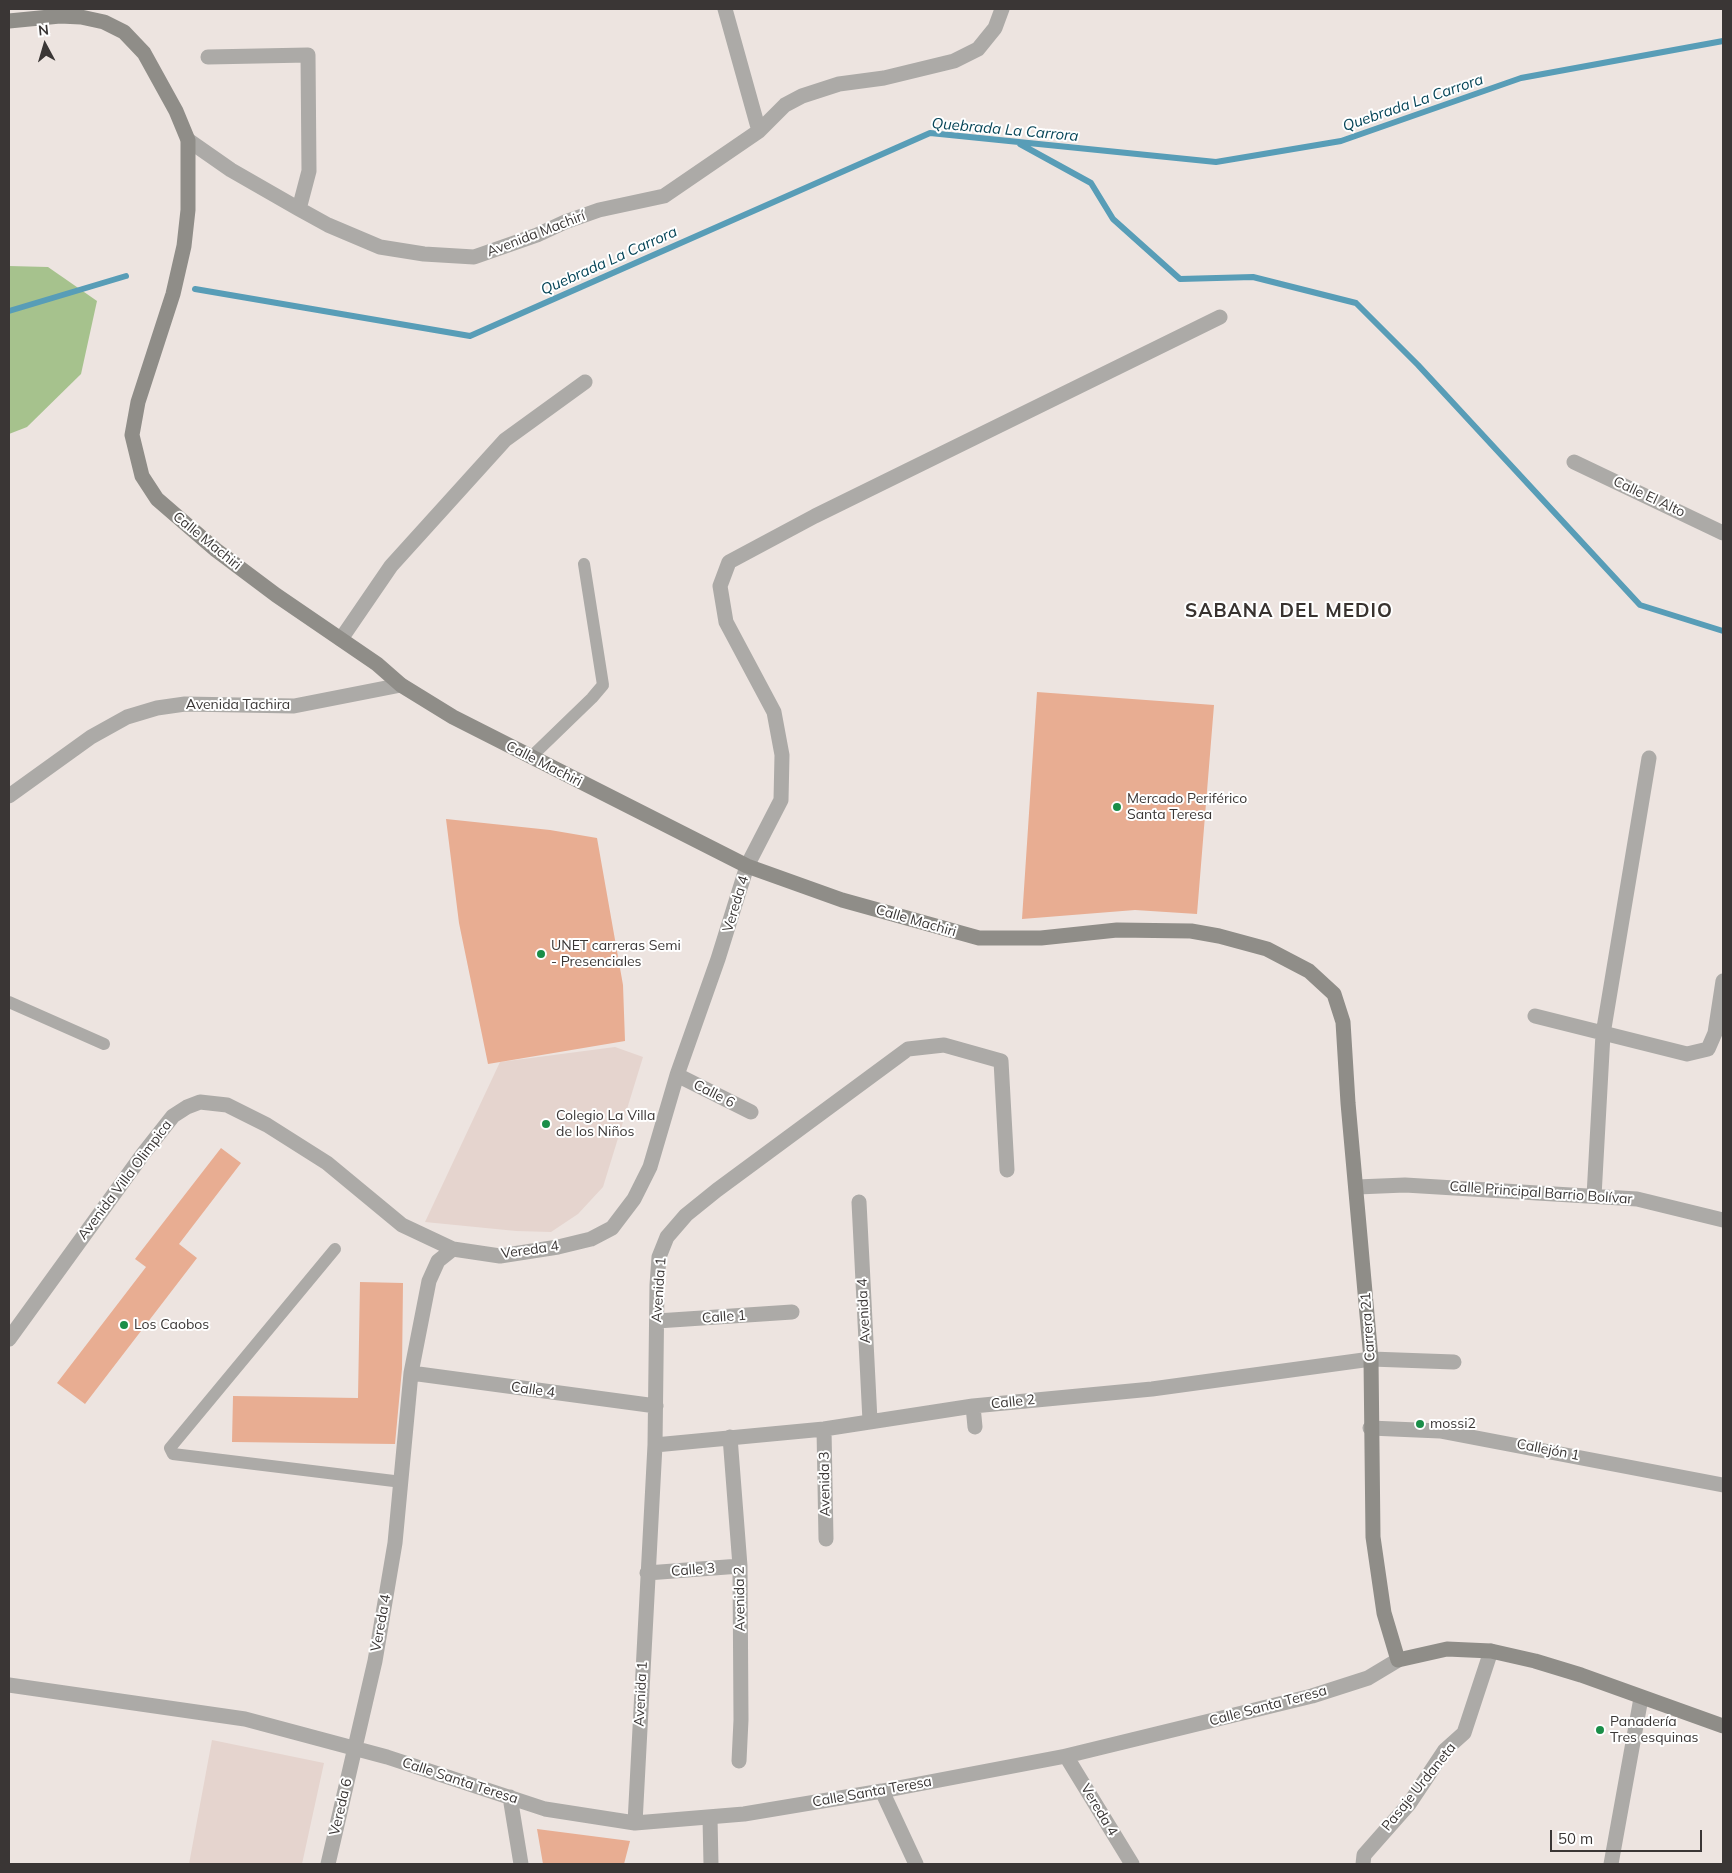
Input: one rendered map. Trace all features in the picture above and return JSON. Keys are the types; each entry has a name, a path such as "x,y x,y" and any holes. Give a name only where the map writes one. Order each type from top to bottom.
{"street":[{"path":"725,9 759,131"},
{"name":"Avenida Machirí","path":"188,140 231,170 328,225 380,246 424,254 474,257 538,236 565,222 599,210 664,196 759,131 785,105 802,96 839,84 884,78 954,61 978,49 995,28 1002,9"},
{"path":"9,21 33,14 81,17 104,22 124,32 144,53 176,111 188,140"},
{"path":"208,57 308,55 309,171 299,209"},
{"name":"Calle Machiri","path":"188,140 188,210 184,246 173,294 138,402 132,435 142,476 157,499 216,550 276,595 341,638 377,664 401,685 453,717 747,866 842,900 979,938 1041,938 1117,930 1191,931 1219,936 1267,949 1308,971 1334,994"},
{"name":"Vereda 4","path":"354,1749 375,1661 395,1542 411,1373 429,1281 438,1262 453,1249 500,1256 558,1247 591,1239 612,1228 634,1199 650,1167 677,1075 718,959 747,866 781,800 782,754 774,712 726,622 720,586 729,562 815,516 1220,317"},
{"path":"341,638 391,566 505,440 585,382"},
{"name":"Calle El Alto","path":"1574,462 1723,533"},
{"name":"Avenida Tachira","path":"9,796 91,737 127,717 157,708 185,704 294,706 401,685"},
{"path":"1594,1196 1603,1034 1649,758"},
{"path":"1535,1016 1687,1054 1708,1049 1715,1032 1723,981"},
{"name":"Carrera 21","path":"1334,994 1343,1022 1370,1359 1373,1537 1384,1613 1398,1660"},
{"name":"Avenida 1","path":"634,1823 655,1445 659,1257 667,1237 686,1215 908,1049 944,1045 1001,1061 1007,1170"},
{"name":"Calle 6","path":"677,1075 751,1112"},
{"name":"Avenida Villa Olimpica","path":"9,1339 173,1116 200,1102 228,1105 267,1125 327,1162 402,1225 453,1249"},
{"name":"Calle Principal Barrio Bolívar","path":"1357,1187 1405,1185 1637,1199 1723,1220"},
{"name":"Avenida 4","path":"858,1202 870,1421"},
{"name":"Calle 1","path":"657,1321 792,1312"},
{"name":"Calle 2","path":"655,1445 824,1429 973,1406 1152,1389 1370,1359 1454,1362"},
{"name":"Calle 4","path":"411,1373 656,1406"},
{"path":"973,1406 975,1427"},
{"name":"Callejón 1","path":"1370,1428 1440,1431 1538,1448 1723,1485"},
{"name":"Avenida 3","path":"824,1429 826,1539"},
{"name":"Avenida 2","path":"730,1437 740,1566 741,1720 739,1761"},
{"name":"Calle 3","path":"647,1573 740,1566"},
{"name":"Calle Santa Teresa","path":"9,1685 245,1719 387,1757 545,1809 634,1823 710,1818 882,1791 1066,1756 1312,1696 1368,1678 1398,1660 1447,1649 1491,1651 1581,1675 1723,1726"},
{"name":"Pasaje Urdaneta","path":"1362,1864 1364,1855 1409,1804 1445,1750 1464,1733 1491,1651"},
{"path":"1611,1864 1641,1698"},
{"name":"Vereda 6","path":"328,1864 354,1749"},
{"name":"Vereda 4","path":"1066,1756 1132,1864"},
{"path":"882,1791 916,1864"},
{"path":"510,1797 520,1864"},
{"path":"710,1818 711,1864"}],"lane":[{"path":"531,757 603,685 584,564"},
{"path":"9,1002 104,1044"},
{"path":"335,1249 170,1448 173,1454 402,1482"}],"shaded area":[{"name":"Colegio La Villa de los Niños","path":"615,1047 643,1057 603,1187 578,1214 551,1232 516,1231 425,1222 500,1062"},
{"path":"212,1740 324,1763 302,1864 189,1864"}],"green space":[{"path":"9,266 48,267 97,301 81,374 27,427 9,434"}],"building":[{"name":"Mercado Periférico Santa Teresa","path":"1037,692 1214,705 1197,914 1135,910 1022,919"},
{"name":"UNET carreras Semi - Presenciales","path":"446,819 550,830 597,838 623,985 625,1041 488,1064 459,923"},
{"name":"Los Caobos","path":"221,1148 241,1163 179,1244 197,1258 85,1404 57,1383 146,1267 135,1259"},
{"path":"360,1282 403,1283 402,1369 395,1444 232,1442 233,1396 358,1398"},
{"path":"537,1829 630,1841 624,1864 543,1864"}],"waterway":[{"name":"Quebrada La Carrora","path":"195,289 470,336 930,133 1216,162 1341,141 1521,78 1723,41"},
{"path":"1020,144 1091,183 1113,219 1180,279 1253,277 1356,303 1418,365 1640,605 1723,631"},
{"name":"Quebrada La Carrora","path":"9,311 126,276"}],"place":[{"name":"Mercado Periférico Santa Teresa","path":"1117,807"},
{"name":"UNET carreras Semi - Presenciales","path":"541,954"},
{"name":"Colegio La Villa de los Niños","path":"546,1124"},
{"name":"Los Caobos","path":"124,1325"},
{"name":"mossi2","path":"1420,1424"},
{"name":"Panadería Tres esquinas","path":"1600,1730"}],"district":[{"name":"SABANA DEL MEDIO","path":"1289,611"}]}
